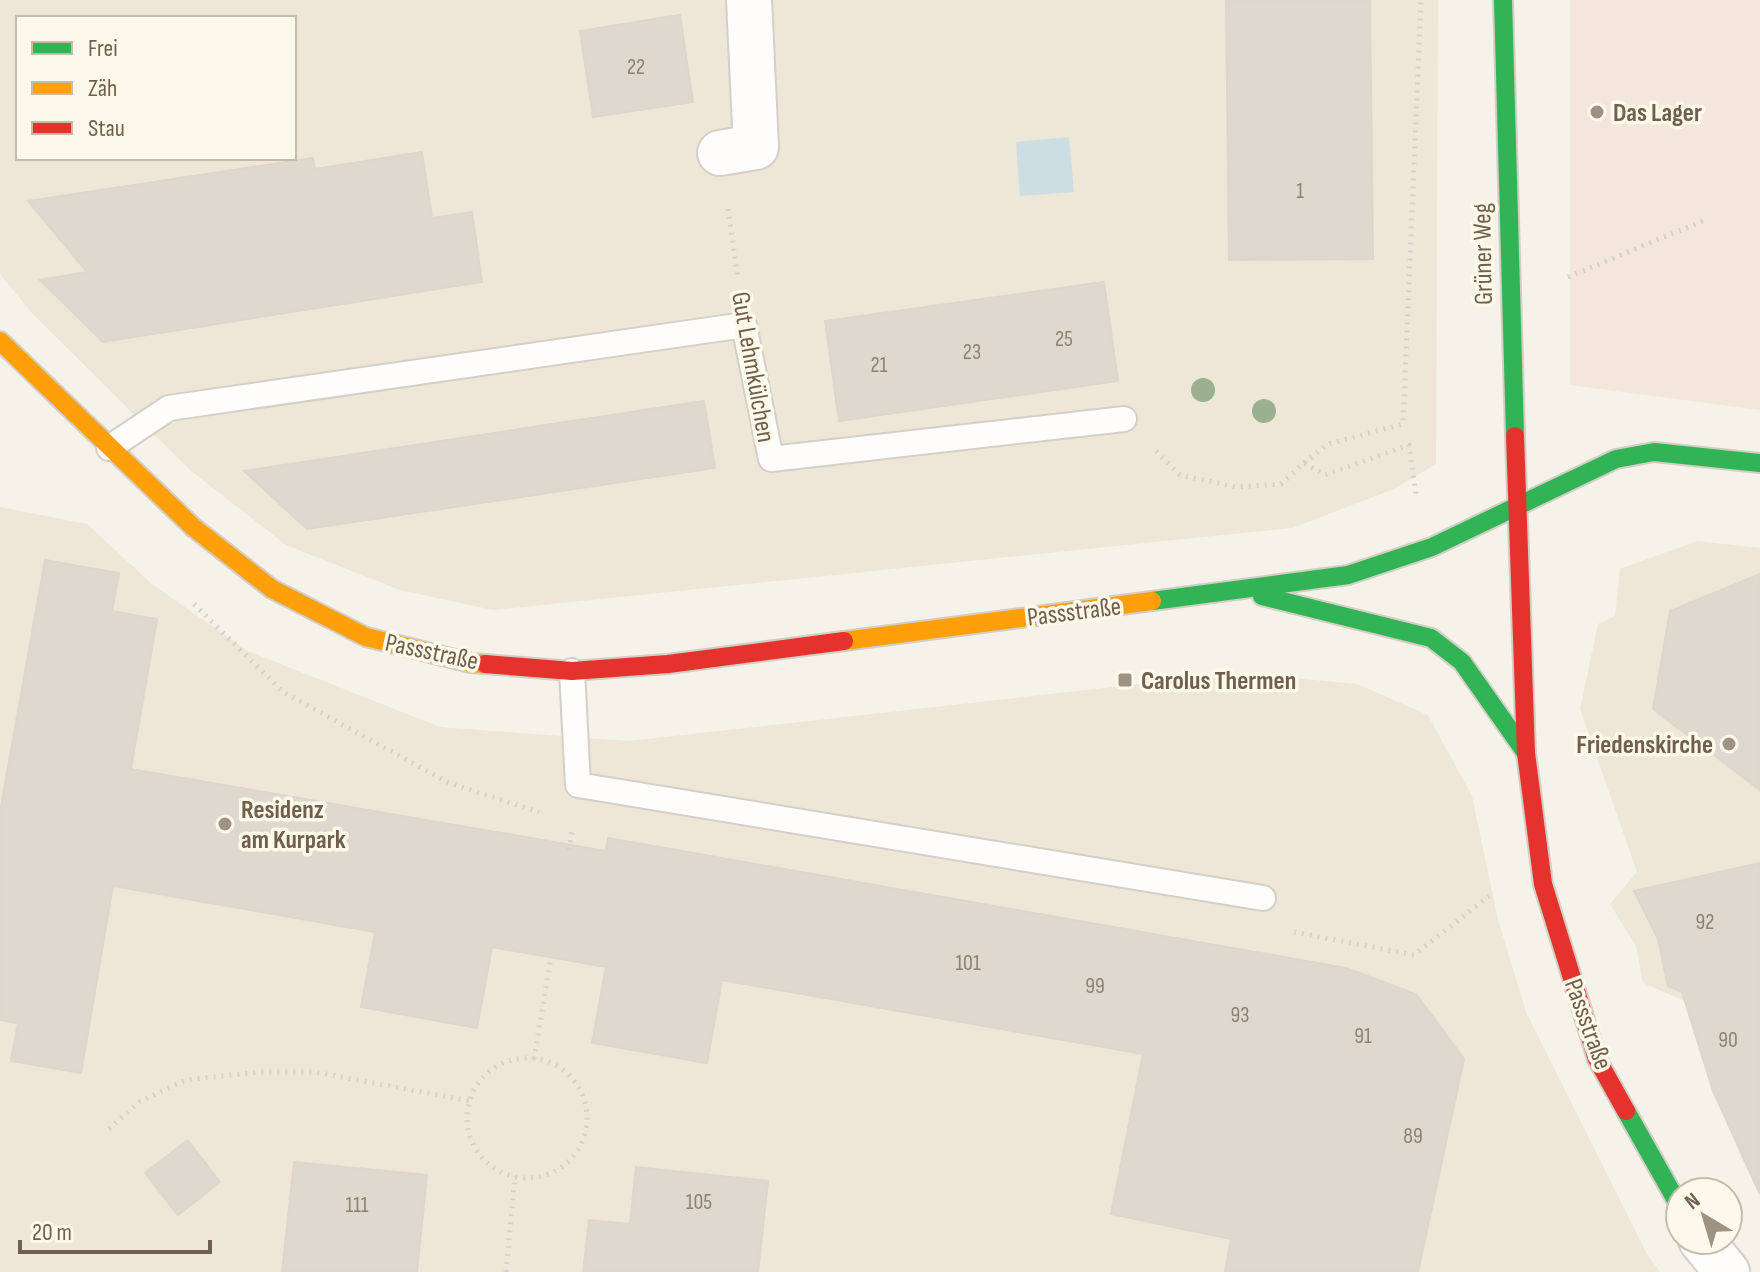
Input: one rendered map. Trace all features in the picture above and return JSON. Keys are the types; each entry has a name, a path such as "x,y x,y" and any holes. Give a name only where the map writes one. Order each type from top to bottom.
{"street":[{"path":"720,153 756,147 749,0"},
{"name":"Grüner Weg","path":"1503,0 1515,507"},
{"name":"Passstraße","path":"1,345 193,527 272,589 366,637 471,663 572,671 668,664 1348,575 1432,547 1515,507 1526,753 1543,884 1597,1059 1664,1178"},
{"path":"1515,507 1616,459 1654,452 1760,463"},
{"path":"1240,591 1431,638 1462,662 1526,753"},
{"path":"1714,1256 1727,1272"}],"lane":[{"name":"Gut Lehmkülchen","path":"744,325 771,459 1124,419"},
{"path":"109,448 169,408 744,325"},
{"path":"572,671 578,785 1263,898"}],"path":[{"path":"1124,419 1180,475 1236,487 1281,484 1328,444 1403,424 1421,0"},
{"name":"Gut Lehmkülchen","path":"720,153 744,325"},
{"path":"1567,278 1705,220"},
{"path":"1304,463 1325,475 1409,445 1416,497 1432,547"},
{"path":"193,527 192,602 283,692 449,783 573,823"},
{"path":"569,850 578,785"},
{"path":"1263,898 1272,927 1414,955 1492,894 1543,884"},
{"path":"534,1059 551,957"},
{"path":"534,1059 562,1070 576,1084 585,1102 587,1122 583,1140 573,1157 558,1169 540,1177 515,1176 502,1173 485,1162 473,1146 467,1126 470,1101 475,1088 487,1073 505,1062 534,1059"},
{"path":"109,1129 139,1102 186,1080 259,1072 315,1072 470,1101"},
{"path":"506,1272 515,1176"}],"shaded area":[{"path":"0,0 1438,0 1436,464 1394,489 1292,528 493,610 400,590 286,545 190,470 31,312 0,274"},
{"path":"1570,0 1760,0 1760,410 1570,385"},
{"path":"1069,137 1074,192 1020,196 1016,142"},
{"path":"0,507 87,524 153,585 248,651 440,727 629,741 1239,673 1357,684 1428,715 1472,796 1498,920 1526,1012 1647,1254 1660,1272 0,1272"},
{"path":"1697,541 1760,548 1760,1196 1740,1154 1685,1001 1643,983 1636,946 1610,904 1637,872 1580,709 1598,624 1615,616 1620,569"}],"building":[{"path":"1226,0 1370,0 1373,259 1229,260"},
{"path":"680,15 693,102 593,117 580,31"},
{"path":"422,152 432,218 472,212 482,282 103,342 40,280 87,272 28,201 313,158 315,169"},
{"path":"1104,282 1118,381 839,421 825,321"},
{"path":"704,401 715,468 307,529 244,471"},
{"path":"45,560 119,573 112,611 157,619 131,769 606,851 608,838 1346,968 1416,994 1464,1059 1418,1272 1225,1272 1231,1239 1111,1214 1143,1054 722,980 707,1063 592,1043 606,967 492,947 477,1028 361,1007 375,932 113,886 81,1073 11,1061 18,1023 0,1020 0,812"},
{"name":"Friedenskirche","path":"1760,574 1760,790 1653,709 1670,611"},
{"path":"1760,863 1760,1194 1713,1091 1682,992 1668,986 1658,939 1634,891"},
{"path":"188,1140 220,1182 178,1215 145,1173"},
{"path":"294,1162 427,1175 417,1272 282,1272"},
{"path":"636,1167 768,1181 758,1272 583,1272 589,1220 630,1224"}],"traffic: fast":[{"path":"1503,0 1515,436"},
{"path":"1152,601 1348,575 1432,547 1616,459 1654,452 1760,463"},
{"path":"1262,596 1431,638 1462,662 1526,753"},
{"path":"1626,1111 1664,1179"}],"traffic: slow":[{"path":"0,341 193,527 272,589 366,637 485,664"},
{"path":"844,641 1152,601"}],"traffic: jam":[{"path":"1515,436 1526,753 1543,884 1597,1059 1626,1111"},
{"path":"485,664 572,671 668,664 844,641"}],"place":[{"name":"Das Lager","path":"1597,112"},
{"name":"Carolus Thermen","path":"1125,680"},
{"name":"Friedenskirche","path":"1729,744"},
{"name":"Residenz am Kurpark","path":"225,824"}]}
